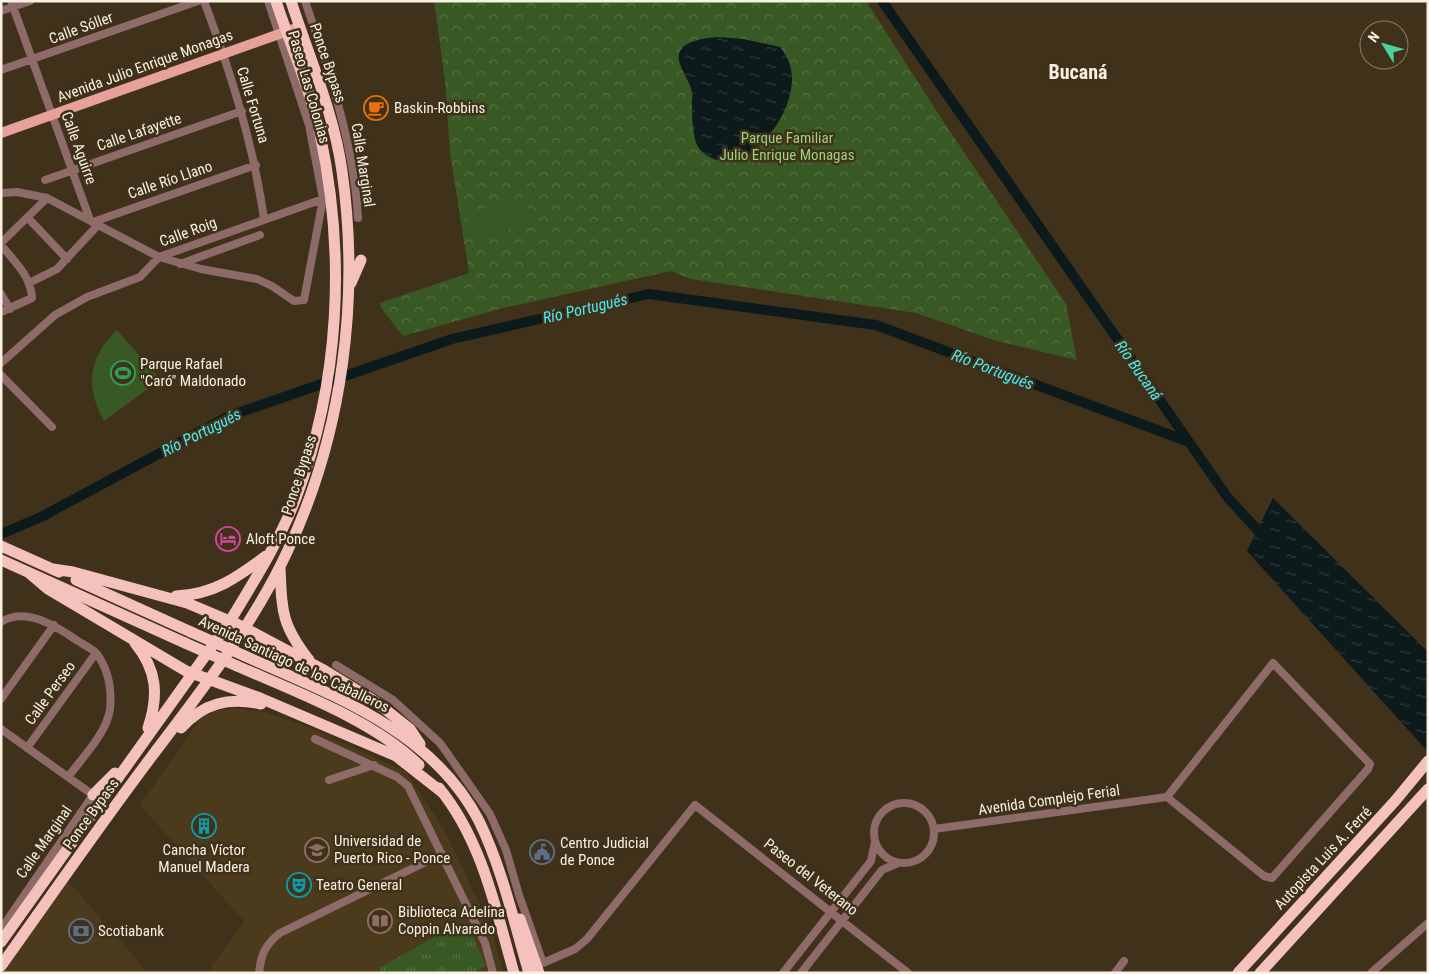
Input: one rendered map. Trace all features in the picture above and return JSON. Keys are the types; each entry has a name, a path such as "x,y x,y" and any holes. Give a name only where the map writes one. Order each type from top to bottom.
{"highway":[{"name":"Ponce Bypass","path":"1,942 230,621 270,553 296,499 315,438 329,371 334,325 335,238 320,134 309,94 283,33 276,1"},
{"name":"Ponce Bypass","path":"1,966 243,628 280,567 308,501 328,432 340,378 347,321 348,289 345,196 339,132 291,1"},
{"path":"348,289 361,260"},
{"path":"1,546 53,569 197,606 230,621 312,664 376,702 410,729 427,754"},
{"path":"156,595 187,596 213,590 240,575 270,553"},
{"path":"1,560 28,572 192,673 292,712 396,756 443,793"},
{"path":"280,567 282,614 294,639 312,664"},
{"name":"Avenida Santiago de los Caballeros","path":"70,574 372,715 427,754 469,803 490,848 529,973"},
{"name":"Avenida Santiago de los Caballeros","path":"51,586 185,643 366,725 384,736 417,763 443,793 461,820 476,852 514,973"},
{"path":"131,637 150,665 156,686 154,711 144,740"},
{"path":"156,751 196,714 217,703 246,701 292,712"},
{"name":"Autopista Luis A. Ferré","path":"1238,973 1396,801 1428,761"},
{"path":"93,795 111,776 128,763"},
{"name":"Autopista Luis A. Ferré","path":"1260,973 1428,789"},
{"path":"508,901 518,914 541,968"}],"main road":[{"name":"Avenida Julio Enrique Monagas","path":"1,133 299,27"}],"street":[{"path":"1,11 12,4 30,1"},
{"name":"Calle Sóller","path":"1,70 198,1"},
{"name":"Calle Fortuna","path":"204,1 242,111 256,164 264,219"},
{"name":"Paseo Las Colonias","path":"180,264 257,279 272,286 294,301 304,300 323,199 309,125 283,33 268,1"},
{"name":"Calle Marginal","path":"304,1 339,107 339,132 354,178 358,218"},
{"name":"Calle Aguirre","path":"12,4 72,170 93,222"},
{"name":"Calle Lafayette","path":"45,180 242,111"},
{"name":"Calle Río Llano","path":"93,222 256,164"},
{"path":"1,193 17,192 47,198 159,257 180,264 260,235"},
{"path":"1,312 32,298 25,274 1,244 47,198"},
{"name":"Calle Roig","path":"1,363 55,315 87,297 140,276 159,257 323,199"},
{"path":"28,218 67,259"},
{"path":"29,284 57,268 67,259 93,222"},
{"path":"1,294 10,309"},
{"path":"1,375 52,427"},
{"path":"1,622 8,618 24,616 54,625 96,653 110,679 110,710 101,731 68,777"},
{"path":"1,699 54,625"},
{"name":"Calle Perseo","path":"27,748 96,653"},
{"path":"1272,663 1370,764 1368,769 1272,878 1264,876 1166,797 1272,663"},
{"path":"336,665 393,700 440,743 490,814 506,850 541,968"},
{"path":"1,729 93,795"},
{"path":"314,739 374,765 397,777 408,786 485,944 493,973"},
{"path":"329,780 374,765"},
{"name":"Calle Marginal","path":"1,929 93,795"},
{"name":"Avenida Complejo Ferial","path":"934,830 1166,797"},
{"path":"783,973 871,861 875,829 879,818 886,810 896,804 908,803 919,807 931,819 934,830 932,846 925,855 910,863 898,863 882,870 801,973"},
{"name":"Paseo del Veterano","path":"541,968 575,950 587,939 695,805 832,911 908,973"},
{"path":"875,840 884,855 898,863"},
{"path":"259,973 261,955 268,944 280,933 442,854"},
{"path":"1371,973 1428,923"},
{"path":"1115,973 1124,962"}],"shaded area":[{"name":"Universidad de Puerto Rico - Ponce","path":"234,708 265,712 313,729 406,772 445,831 492,930 503,973 207,973 244,921 140,805 201,718 215,711"},
{"path":"67,880 79,893 148,973 2,973"}],"green space":[{"name":"Parque Familiar Julio Enrique Monagas","path":"434,1 866,1 943,121 1066,304 1077,360 997,341 916,313 691,279 671,271 503,308 403,336 381,308 380,303 469,273 450,153 445,80"},
{"path":"525,198 532,224 473,239 466,213"},
{"name":"Parque Rafael \"Caró\" Maldonado","path":"117,330 158,377 157,382 104,421 94,396 92,373 100,351"},
{"path":"458,923 469,926 486,966 473,973 382,973 380,968"}],"water":[{"path":"719,37 743,39 780,47 789,61 792,76 789,99 774,128 751,153 745,157 731,160 712,158 703,153 697,145 693,127 692,92 680,64 679,56 681,50 691,42"},
{"path":"1273,498 1428,652 1428,752 1247,551"}],"waterway":[{"name":"Río Bucaná","path":"882,1 1228,498 1266,539"},
{"name":"Río Portugués","path":"1,534 41,517 229,416 452,339 649,294 876,325 1189,442"}],"place":[{"name":"Baskin-Robbins","path":"376,108"},
{"name":"Parque Rafael \"Caró\" Maldonado","path":"123,373"},
{"name":"Aloft Ponce","path":"228,539"},
{"name":"Cancha Víctor Manuel Madera","path":"204,826"},
{"name":"Universidad de Puerto Rico - Ponce","path":"317,850"},
{"name":"Centro Judicial de Ponce","path":"542,852"},
{"name":"Teatro General","path":"299,885"},
{"name":"Biblioteca Adelina Coppin Alvarado","path":"380,921"},
{"name":"Scotiabank","path":"81,931"}],"district":[{"name":"Bucaná","path":"1078,72"}]}
